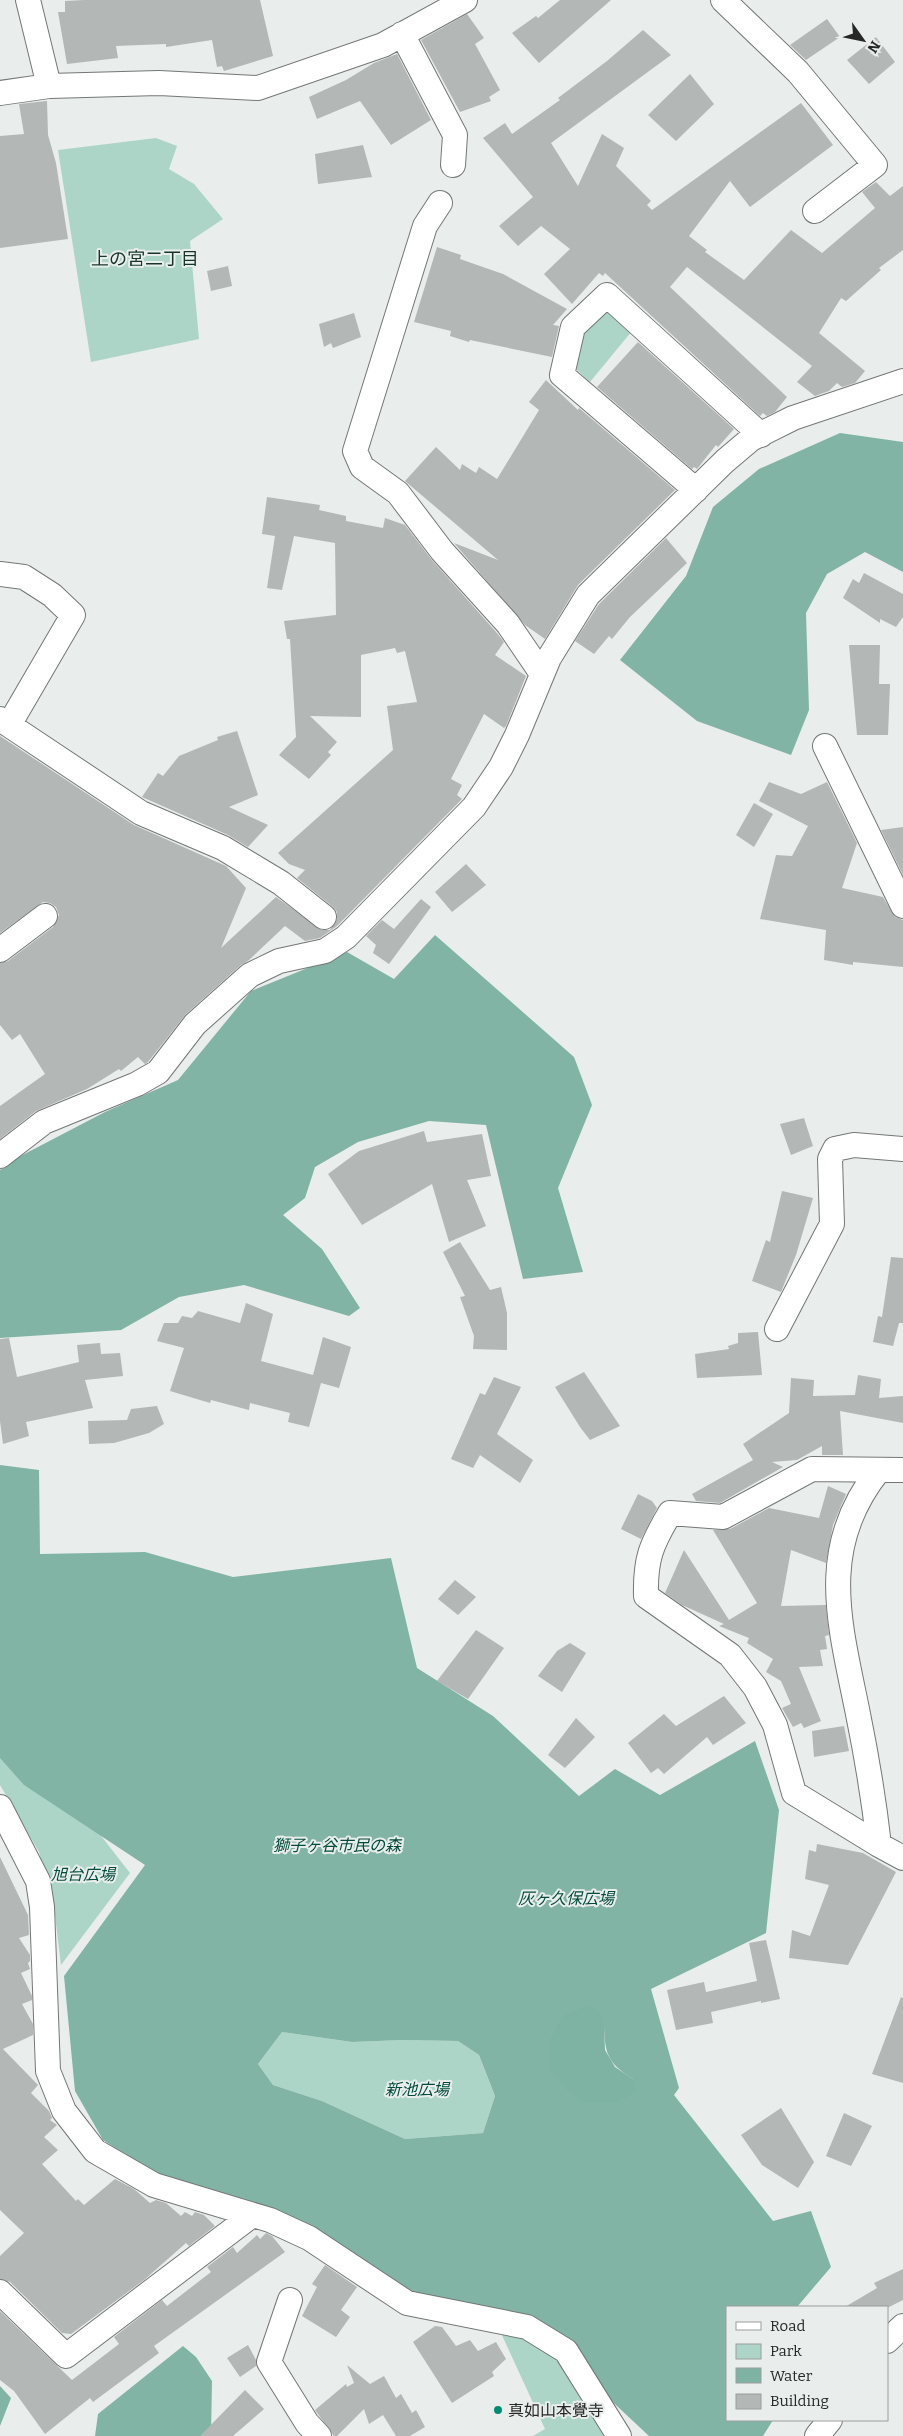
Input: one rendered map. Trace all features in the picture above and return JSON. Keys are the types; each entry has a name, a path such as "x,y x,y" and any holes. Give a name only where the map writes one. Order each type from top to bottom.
{"street":[{"path":"28,0 49,86"},
{"path":"0,93 49,86 159,83 258,88 383,45 465,0"},
{"path":"723,0 798,72 875,165 815,211"},
{"path":"402,34 455,135 454,165"},
{"path":"440,203 425,226 355,451 362,467 398,492 442,552 508,624 542,674"},
{"path":"696,490 562,375 573,327 607,295 761,435"},
{"path":"0,1156 44,1122 137,1084 158,1072 195,1024 250,974 279,961 325,951 346,937 474,807 501,767 549,658 588,595 725,461 752,440 793,418 903,381"},
{"path":"0,574 24,577 52,595 74,615 4,722 141,813 223,848 282,883 324,917"},
{"path":"825,746 903,906"},
{"path":"0,950 44,916"},
{"path":"777,1329 832,1224 830,1159 835,1149 854,1145 903,1149"},
{"path":"903,1470 812,1469 723,1517 670,1513 653,1541 646,1570 646,1596 730,1655 755,1688 775,1725 794,1793 879,1846 903,1858"},
{"path":"879,1470 863,1490 848,1524 838,1580 838,1615 873,1789 879,1846"},
{"path":"0,1807 38,1881 42,1907 48,2071 64,2111 95,2150 154,2185 251,2216 270,2220 308,2238 407,2303 527,2327 566,2351 619,2436"},
{"path":"0,2292 66,2356 251,2216"},
{"path":"290,2300 269,2362 307,2423 319,2436"},
{"path":"888,2340 903,2326"},
{"path":"817,2436 829,2421"}],"green space":[{"path":"156,138 177,146 169,169 194,184 223,219 190,241 199,339 91,362 58,150"},
{"path":"608,308 632,331 590,382 575,368 581,332"},
{"path":"840,433 903,442 903,572 865,552 827,574 806,613 809,710 791,755 697,721 620,660 686,576 713,507 759,469"},
{"path":"435,935 574,1057 592,1105 558,1188 583,1272 523,1279 486,1125 429,1121 358,1142 315,1167 305,1198 283,1215 322,1249 360,1308 349,1316 244,1285 179,1297 121,1330 0,1338 0,1170 13,1160 105,1112 178,1080 251,991 347,952 394,979"},
{"name":"獅子ヶ谷市民の森","path":"0,1465 39,1470 40,1554 145,1552 233,1577 391,1558 417,1668 493,1716 579,1796 615,1769 660,1795 755,1741 779,1810 766,1933 651,1989 679,2088 674,2095 773,2221 811,2211 831,2267 798,2306 726,2306 726,2421 772,2421 763,2436 649,2436 524,2319 413,2295 318,2233 264,2205 158,2175 103,2140 75,2091 64,1976 145,1865 24,1785 0,1758","holes":["604,2026 605,2044 613,2063 633,2079 584,2103","282,2032 352,2042 403,2040 458,2041 479,2055 495,2096 483,2133 405,2139 322,2101 273,2085 258,2064"]},
{"name":"旭台広場","path":"0,1706 130,1873 61,1965 54,1907 39,1852 0,1785"},
{"name":"新池広場","path":"282,2032 352,2042 403,2040 458,2041 479,2055 495,2096 483,2133 405,2139 322,2101 273,2085 258,2064"},
{"path":"501,2333 528,2333 564,2356 613,2436 533,2436 545,2429"},
{"path":"183,2346 196,2357 212,2381 211,2436 95,2436 98,2414"},
{"path":"0,2386 11,2398 0,2426"}],"water":[{"path":"586,2006 598,2009 604,2026 605,2050 615,2067 633,2079 637,2091 619,2102 583,2103 565,2088 550,2070 549,2042 563,2016"}],"building":[{"path":"260,0 273,56 224,71 222,66 217,67 212,40 166,47 166,44 116,46 118,58 67,64 58,12 65,12 65,1"},
{"path":"560,0 611,0 539,63 512,33 536,16 538,18"},
{"path":"467,14 484,38 475,44 500,90 489,97 491,101 460,112 421,40"},
{"path":"827,19 840,37 806,60 790,45"},
{"path":"643,30 671,55 551,143 578,186 602,134 624,148 616,166 651,201 647,205 652,210 801,103 833,145 750,207 730,181 689,236 707,250 705,252 744,280 791,230 822,253 875,208 862,192 876,182 890,196 903,186 903,250 879,268 881,270 846,301 841,298 819,333 865,371 855,383 842,387 837,383 829,391 815,396 797,382 812,366 687,267 670,287 787,397 775,412 767,416 763,413 760,416 605,273 603,276 599,273 572,304 544,274 570,249 541,226 518,246 499,226 533,197 483,138 505,123 512,134 560,100 558,98 607,61"},
{"path":"876,37 895,62 869,84 847,60"},
{"path":"397,54 431,120 391,145 360,101 317,119 309,97 346,80 374,63"},
{"path":"690,74 714,104 676,141 648,115"},
{"path":"47,101 48,135 56,163 68,239 0,248 0,136 24,134 19,104"},
{"path":"363,145 372,177 318,184 315,154"},
{"path":"437,247 461,255 460,259 503,274 567,309 553,325 559,326 552,357 470,340 469,342 450,336 451,331 414,322"},
{"path":"228,266 232,286 211,291 207,271"},
{"path":"354,313 361,337 333,348 331,343 324,347 319,324"},
{"path":"638,342 734,429 718,447 716,445 697,469 694,467 692,469 597,387"},
{"path":"546,380 578,410 579,408 675,490 578,585 545,639 525,625 454,543 498,560 405,481 436,447 460,470 462,464 476,473 479,467 497,479 539,410 529,402"},
{"path":"267,497 320,505 319,510 346,516 346,521 383,528 385,518 405,525 432,560 504,642 495,655 526,676 506,726 504,728 484,714 451,779 462,785 457,795 462,799 337,926 320,938 305,941 285,926 186,1014 148,1062 145,1064 138,1057 121,1071 119,1069 87,1089 36,1111 0,1139 0,1106 45,1074 20,1034 12,1040 0,1025 0,963 8,961 53,927 59,915 56,907 50,903 43,902 0,933 0,736 134,825 226,866 246,888 221,948 276,897 322,930 330,930 337,919 337,912 333,907 297,878 305,870 289,864 278,853 393,750 387,706 417,702 405,651 397,653 395,648 361,655 361,717 310,716 337,742 328,752 331,755 309,779 279,755 296,737 290,639 287,639 284,621 336,615 335,543 294,536 282,590 267,588 275,536 262,534"},
{"path":"666,538 687,563 630,617 612,639 609,636 594,654 575,641 599,604"},
{"path":"864,573 903,594 903,617 896,627 880,619 880,623 843,598 853,579 859,583"},
{"path":"849,645 880,645 879,684 890,684 888,735 857,735"},
{"path":"237,731 258,795 229,807 268,825 248,847 228,835 142,797 158,773 163,776 179,756 218,740 217,737"},
{"path":"769,782 801,794 827,782 857,843 842,888 883,897 895,917 903,920 903,967 853,962 853,965 824,960 826,930 760,919 776,855 792,856 808,826 759,801"},
{"path":"754,803 773,814 754,847 736,835"},
{"path":"903,827 903,875 881,830"},
{"path":"466,864 486,885 452,912 435,892"},
{"path":"421,899 431,907 389,964 373,953 376,945 366,936 382,920 394,929"},
{"path":"804,1118 813,1146 791,1155 780,1124"},
{"path":"424,1131 427,1142 482,1134 491,1176 467,1180 486,1226 449,1242 432,1184 362,1225 328,1174 359,1151"},
{"path":"782,1191 813,1198 796,1255 781,1292 752,1281 766,1240 770,1242"},
{"path":"460,1242 490,1290 501,1287 507,1313 507,1350 473,1349 474,1336 460,1297 465,1296 443,1252"},
{"path":"891,1257 903,1258 903,1323 899,1323 893,1346 873,1342 878,1316 882,1317"},
{"path":"246,1303 273,1314 261,1361 313,1375 323,1337 351,1347 339,1388 321,1383 309,1427 288,1422 290,1413 250,1403 249,1410 211,1400 210,1403 170,1391 184,1348 157,1341 164,1323 178,1323 182,1316 192,1318 198,1311 240,1323"},
{"path":"758,1332 762,1375 697,1378 695,1354 729,1349 728,1346 738,1343 738,1333"},
{"path":"9,1338 17,1377 79,1362 77,1345 100,1343 101,1354 120,1353 123,1376 85,1380 93,1408 26,1422 29,1436 3,1444 0,1421 0,1339"},
{"path":"584,1372 620,1426 590,1440 555,1387"},
{"path":"858,1375 881,1379 879,1398 903,1396 903,1423 840,1411 843,1455 822,1455 822,1446 797,1460 772,1462 783,1467 720,1503 696,1501 692,1494 753,1460 743,1444 789,1413 791,1378 814,1380 813,1396 855,1395"},
{"path":"494,1377 521,1387 497,1434 533,1460 520,1483 480,1455 473,1468 451,1459 480,1393 485,1395"},
{"path":"157,1406 164,1424 149,1433 114,1443 89,1444 88,1421 127,1420 131,1409"},
{"path":"828,1486 846,1494 833,1525 826,1563 791,1550 781,1606 826,1605 829,1635 825,1636 827,1649 820,1650 823,1666 799,1667 821,1721 804,1728 801,1723 793,1727 782,1708 791,1704 781,1681 766,1672 773,1659 747,1643 749,1638 719,1626 724,1624 682,1605 665,1593 684,1550 729,1620 757,1603 713,1530 730,1529 769,1508 819,1518"},
{"path":"638,1494 652,1501 657,1508 641,1539 621,1529"},
{"path":"455,1580 476,1597 458,1615 438,1599"},
{"path":"476,1630 504,1648 468,1699 437,1681"},
{"path":"570,1643 586,1653 562,1692 538,1676 557,1651"},
{"path":"724,1696 746,1723 713,1745 707,1737 664,1774 658,1768 651,1773 628,1743 664,1714 676,1726"},
{"path":"576,1718 595,1737 565,1768 548,1755"},
{"path":"844,1726 849,1751 814,1757 812,1731"},
{"path":"817,1844 863,1853 896,1872 848,1965 789,1958 792,1930 810,1936 829,1885 805,1879 809,1850 816,1852"},
{"path":"0,1857 28,1915 29,1935 19,1938 30,1955 28,1963 30,1969 21,1973 32,1996 32,2000 22,2004 33,2024 33,2035 3,2049 38,2085 31,2093 49,2111 52,2118 50,2120 57,2125 44,2137 58,2150 42,2164 76,2201 78,2199 84,2205 115,2179 134,2189 150,2203 156,2200 166,2203 181,2216 185,2212 192,2216 195,2212 204,2215 215,2226 189,2246 186,2243 144,2280 71,2334 62,2333 10,2282 0,2279 0,2256 24,2233 0,2210"},
{"path":"766,1940 780,1999 761,2003 761,2001 711,2012 713,2023 676,2030 667,1990 704,1982 706,1992 757,1981 749,1943"},
{"path":"901,1997 903,1998 903,2083 872,2074"},
{"path":"781,2108 814,2162 798,2188 762,2165 741,2135"},
{"path":"844,2113 872,2126 851,2166 826,2156"},
{"path":"266,2233 272,2236 285,2252 154,2346 159,2353 93,2402 90,2398 45,2434 14,2391 0,2380 0,2311 72,2380 119,2344 114,2337 162,2300 167,2306 211,2272 207,2267 233,2247 237,2253 257,2235 260,2239"},
{"path":"325,2265 357,2287 341,2310 350,2317 336,2337 302,2316 317,2287 312,2284"},
{"path":"903,2269 903,2300 889,2307 847,2306 877,2288 874,2283"},
{"path":"435,2326 442,2327 456,2346 470,2340 478,2351 496,2342 506,2359 492,2372 494,2376 452,2403 413,2342"},
{"path":"248,2345 256,2360 256,2366 240,2377 227,2358"},
{"path":"347,2365 370,2384 384,2376 396,2398 401,2394 412,2413 416,2410 425,2427 410,2436 396,2436 383,2415 369,2424 364,2409 337,2436 334,2436 315,2410 346,2384 347,2387 354,2383"},
{"path":"245,2390 264,2409 233,2436 200,2436"}],"place":[{"name":"真如山本覺寺","path":"498,2410"}],"district":[{"name":"上の宮二丁目","path":"145,259"}],"park label":[{"name":"灰ヶ久保広場","path":"566,1898"}]}
